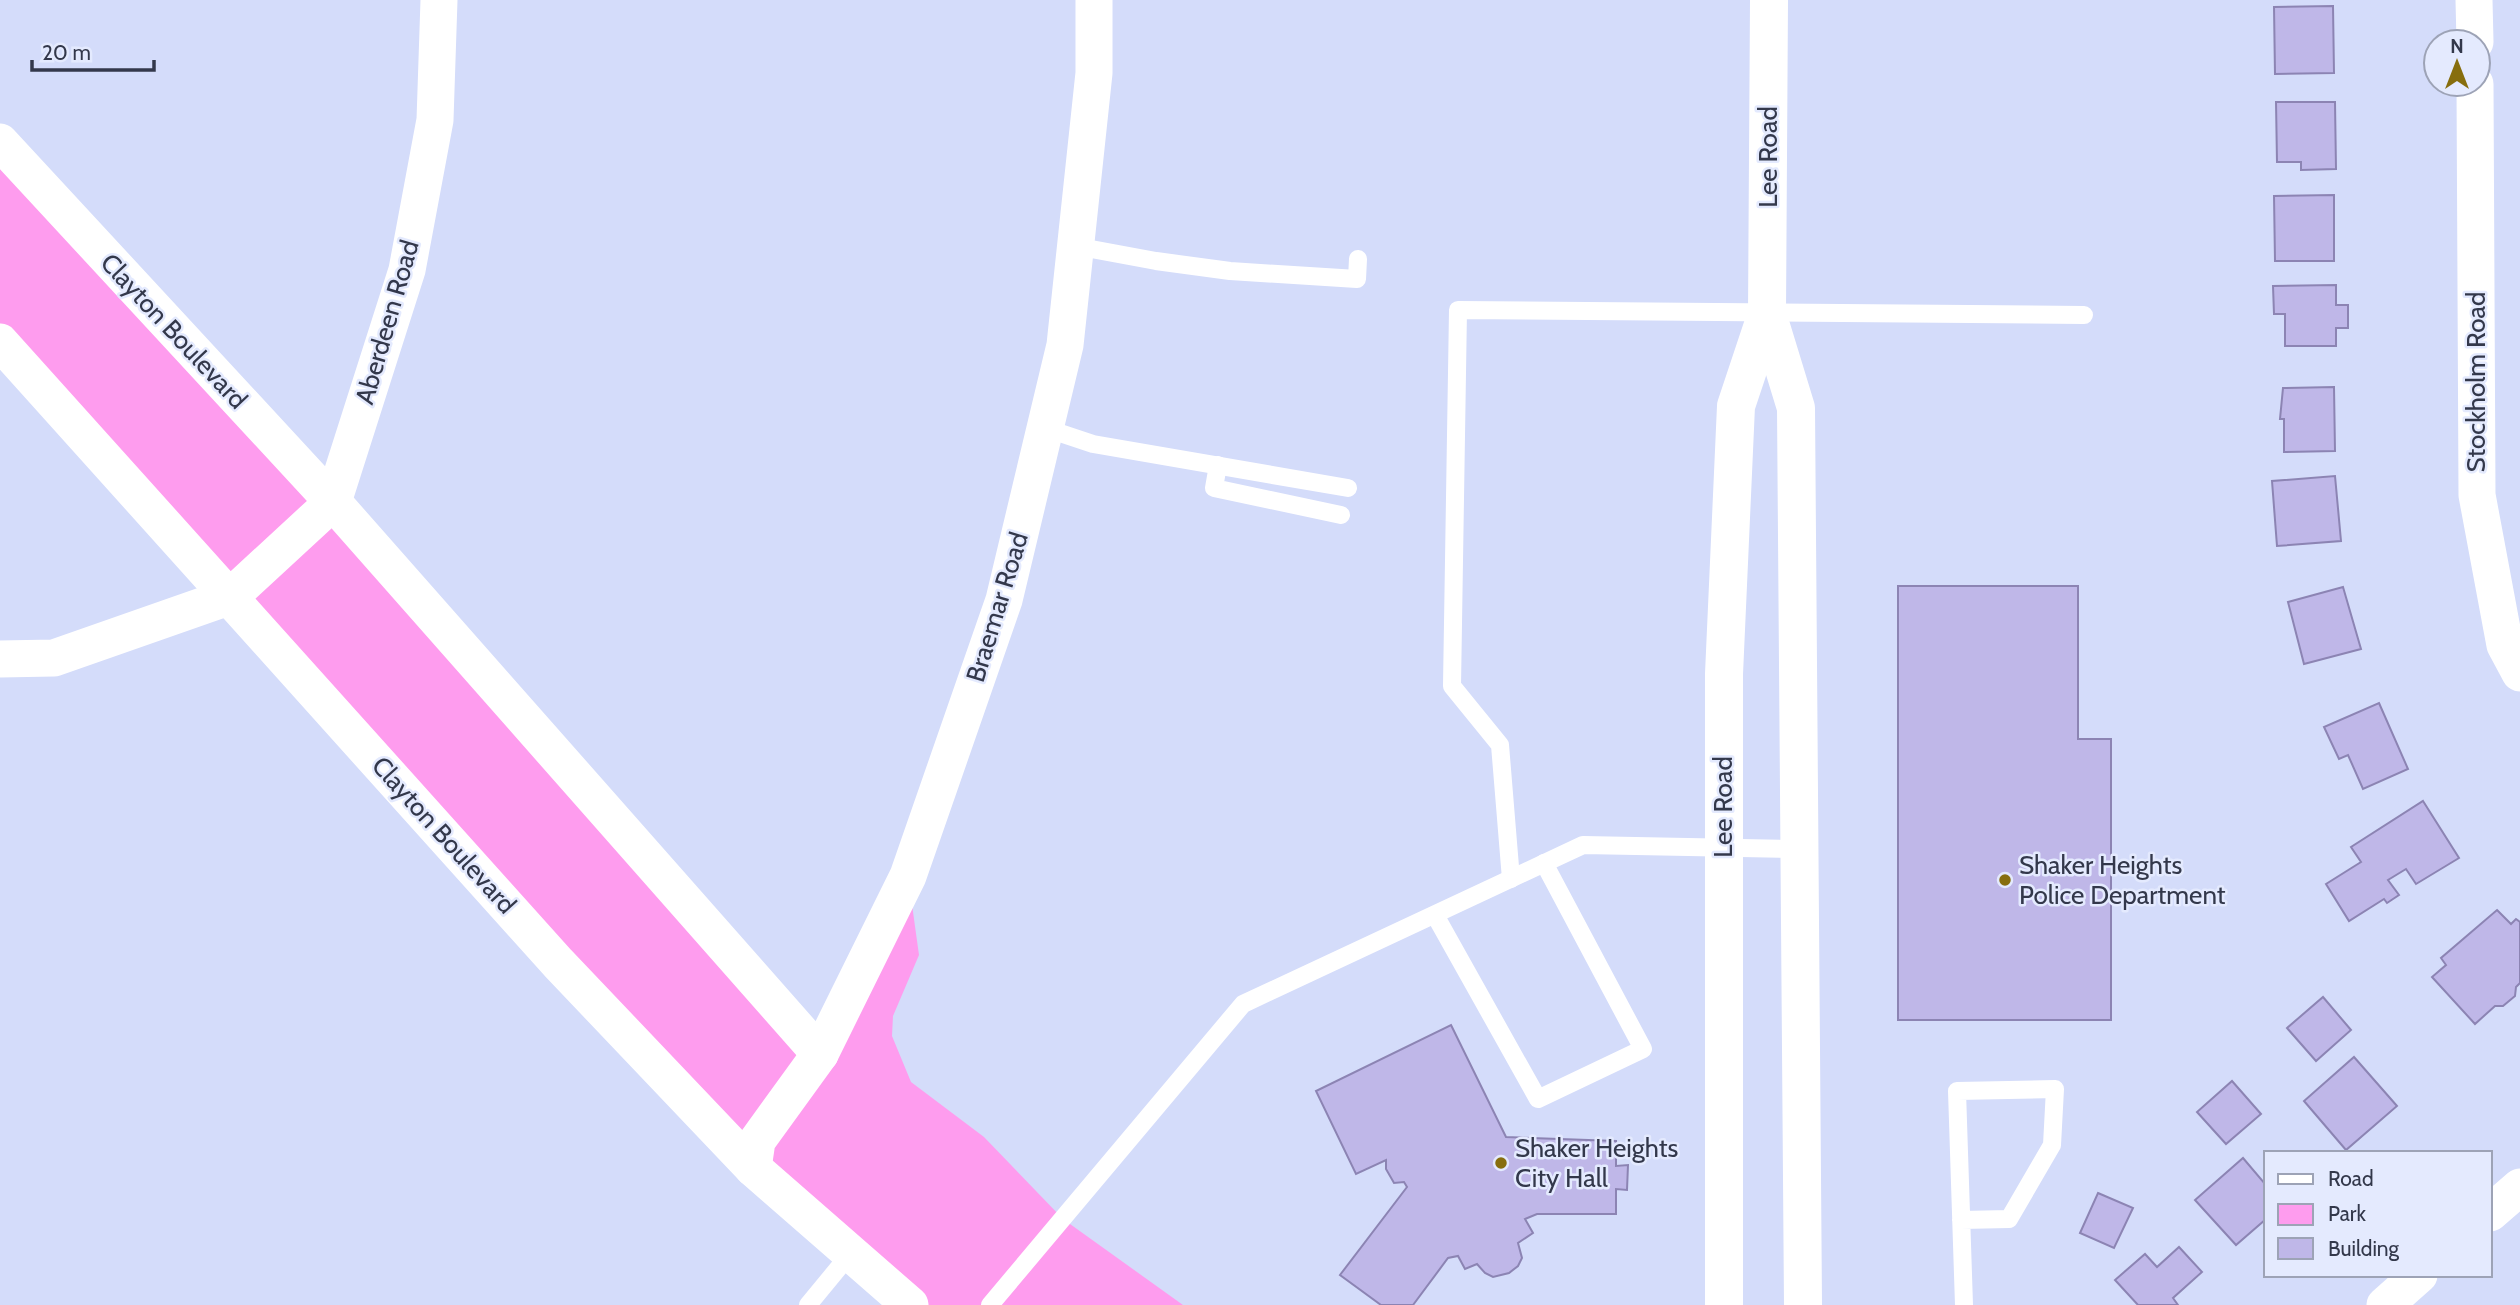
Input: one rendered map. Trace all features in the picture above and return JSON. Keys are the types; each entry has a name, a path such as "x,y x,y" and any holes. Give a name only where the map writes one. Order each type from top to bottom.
{"main road":[{"name":"Lee Road","path":"1724,1305 1724,674 1737,407 1767,313 1769,0"},
{"name":"Lee Road","path":"1767,313 1796,408 1803,1305"}],"street":[{"name":"Aberdeen Road","path":"230,596 332,502 407,270 435,120 439,0"},
{"name":"Braemar Road","path":"753,1168 757,1140 820,1054 912,862 1004,600 1065,345 1094,73 1094,0"},
{"path":"2474,0 2474,28"},
{"name":"Stockholm Road","path":"2475,98 2477,495 2505,645 2520,673"},
{"name":"Clayton Boulevard","path":"0,142 332,502 820,1054"},
{"name":"Clayton Boulevard","path":"0,342 558,963 753,1168 910,1305"},
{"path":"0,659 54,658 230,596"},
{"path":"2492,1211 2520,1187"},
{"path":"2385,1305 2417,1277"}],"lane":[{"path":"1075,246 1230,271 1357,279 1358,259"},
{"path":"1511,879 1500,745 1452,686 1458,310 2084,315"},
{"path":"1045,428 1093,444 1348,488"},
{"path":"1218,465 1214,488 1341,515"},
{"path":"990,1305 1242,1004 1583,845 1798,849"},
{"path":"1435,915 1538,1099 1643,1049 1544,863"},
{"path":"1961,1220 2009,1219 2052,1145 2055,1089 1957,1091 1961,1220 1964,1305"},
{"path":"808,1305 850,1254"}],"green space":[{"path":"0,142 820,1054 908,876 919,955 893,1016 892,1036 911,1082 984,1137 1063,1219 1183,1305 910,1305 850,1254 0,342"}],"building":[{"path":"2333,6 2334,73 2275,74 2274,7"},
{"path":"2276,102 2335,102 2336,169 2301,170 2301,162 2277,162"},
{"path":"2334,195 2334,261 2275,261 2274,196"},
{"path":"2336,285 2336,305 2348,305 2348,328 2336,328 2336,346 2285,346 2285,314 2274,314 2273,286"},
{"path":"2334,387 2335,451 2284,452 2284,419 2280,419 2283,388"},
{"path":"2335,476 2341,541 2277,546 2272,481"},
{"name":"Shaker Heights Police Department","path":"1898,586 2078,586 2078,739 2111,739 2111,1020 1898,1020"},
{"path":"2343,587 2361,649 2304,664 2288,602"},
{"path":"2379,703 2408,769 2363,789 2348,755 2339,759 2324,727"},
{"path":"2423,801 2459,858 2416,884 2406,869 2388,880 2399,895 2387,903 2384,899 2349,921 2326,884 2361,862 2351,847"},
{"path":"2497,910 2511,924 2516,919 2520,922 2520,983 2516,987 2515,996 2503,1006 2495,1006 2475,1024 2432,977 2446,965 2441,958"},
{"path":"2323,997 2351,1030 2316,1061 2287,1028"},
{"name":"Shaker Heights City Hall","path":"1451,1025 1506,1137 1616,1141 1616,1166 1628,1165 1627,1190 1616,1189 1616,1214 1537,1214 1525,1219 1533,1233 1518,1243 1522,1258 1518,1266 1509,1273 1493,1277 1477,1264 1465,1269 1458,1256 1448,1258 1413,1305 1381,1305 1340,1275 1407,1187 1404,1182 1394,1183 1386,1169 1386,1160 1356,1174 1316,1091"},
{"path":"2354,1057 2397,1106 2346,1150 2304,1101"},
{"path":"2232,1081 2261,1114 2226,1144 2197,1112"},
{"path":"2243,1158 2264,1183 2264,1221 2236,1245 2195,1200"},
{"path":"2098,1193 2133,1208 2114,1248 2080,1233"},
{"path":"2179,1247 2202,1272 2173,1298 2178,1305 2138,1305 2115,1280 2145,1254 2157,1267"}],"place":[{"name":"Shaker Heights Police Department","path":"2005,880"},
{"name":"Shaker Heights City Hall","path":"1501,1163"}]}
